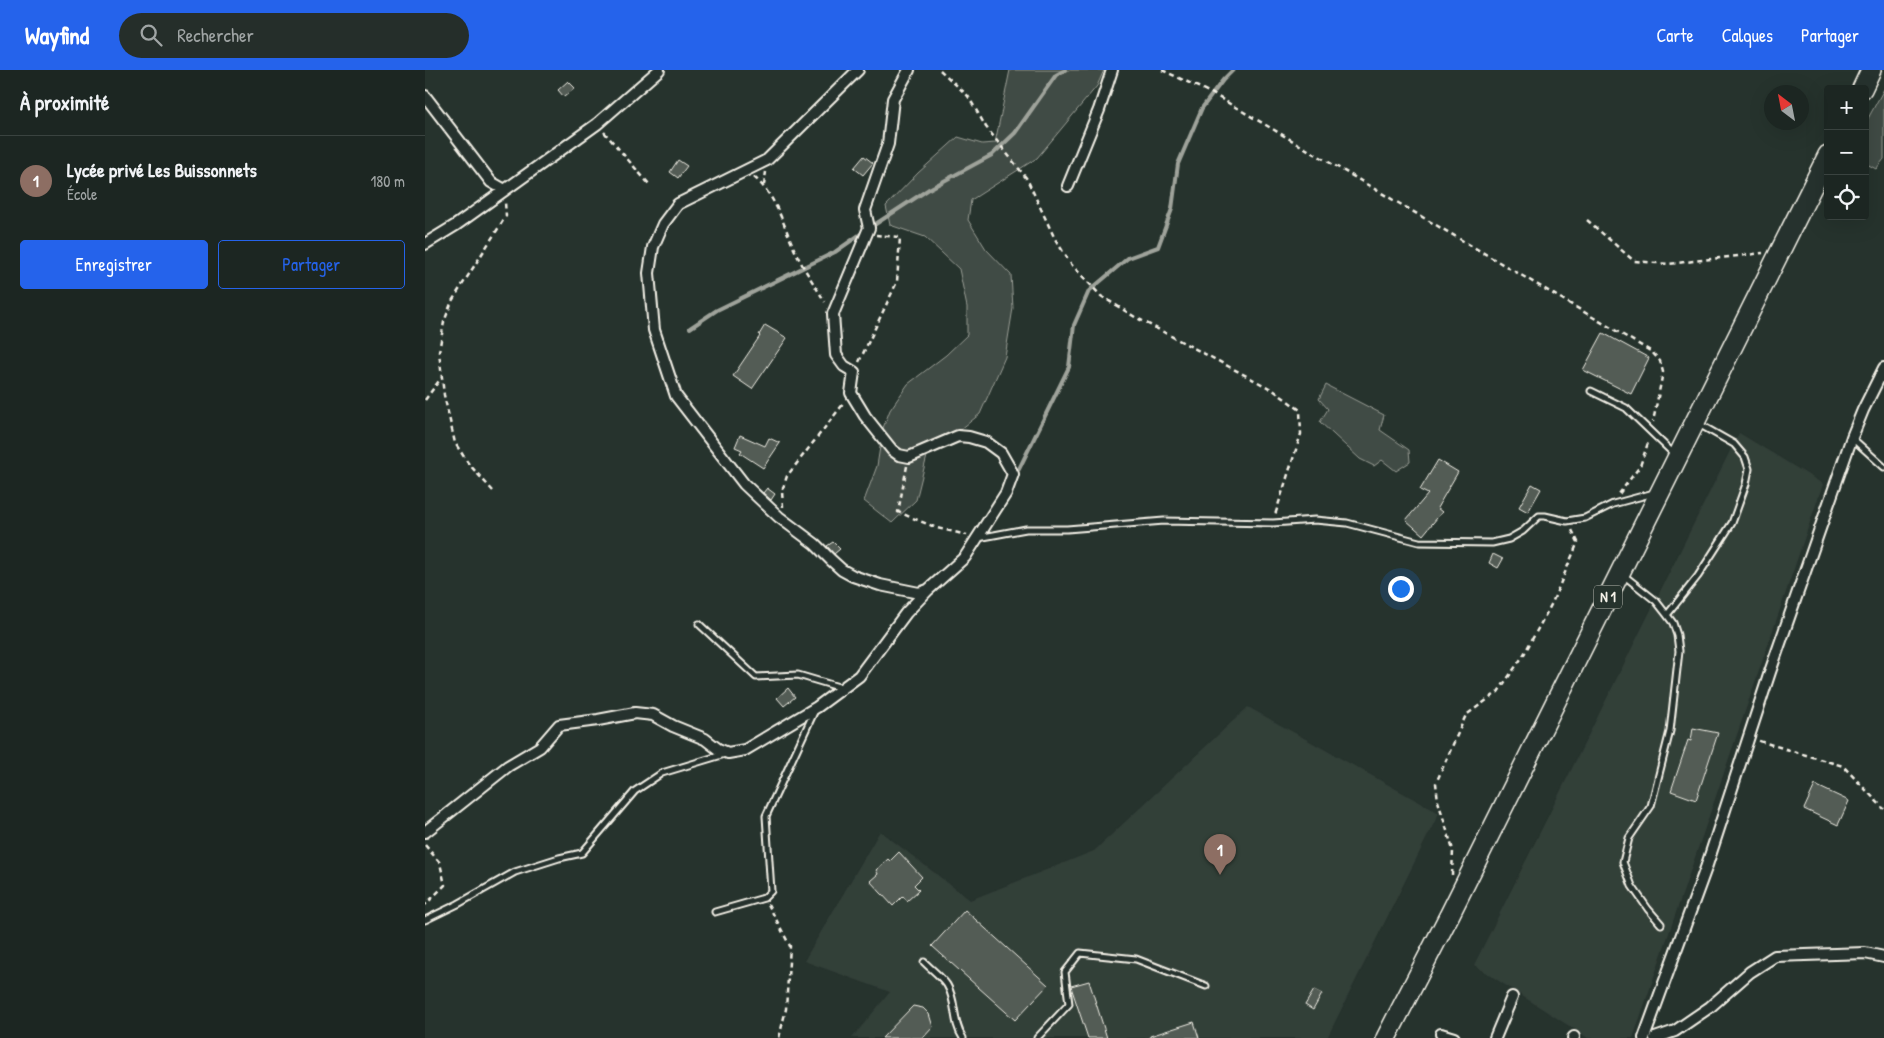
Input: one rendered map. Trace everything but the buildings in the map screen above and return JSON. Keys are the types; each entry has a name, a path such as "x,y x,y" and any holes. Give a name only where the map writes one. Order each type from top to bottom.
{"highway":[{"path":"1864,85 1871,70"},
{"name":"N 1","path":"1386,1038 1450,914 1824,163"}],"street":[{"path":"425,244 456,225 597,124 659,70"},
{"path":"858,70 767,160 678,204 663,224 653,247 649,273 654,330 677,396 744,484 779,518 815,544 831,560 853,576 880,585 919,593 928,590"},
{"path":"425,832 507,766 540,747 559,725 635,713 653,715 673,726 705,739 728,753 745,750 817,707 859,676 906,613 928,590 965,557 978,538 1006,493 1013,474 1001,453 986,442 958,436 909,458 899,455 892,450 861,410 851,393 854,372 844,366 836,355 833,314 869,228 865,210 888,144 893,99 909,70"},
{"path":"1068,186 1099,110 1111,70"},
{"path":"425,96 491,182 505,190"},
{"path":"1644,1038 1705,868 1852,437 1884,368"},
{"path":"1655,1038 1675,1031 1710,1007 1750,972 1775,956 1865,953 1884,957"},
{"path":"1495,1038 1512,997"},
{"path":"1441,1034 1454,1038"}],"lane":[{"path":"1591,391 1626,408 1677,457"},
{"path":"1667,615 1698,576 1733,523 1749,469 1745,457 1734,444 1695,422"},
{"path":"1852,437 1884,467"},
{"path":"978,538 1026,528 1067,529 1164,521 1273,523 1315,520 1347,524 1419,542 1492,543 1509,539 1523,531 1539,516 1567,520 1585,518 1613,504 1660,491"},
{"path":"1620,572 1656,601 1667,615 1673,623 1679,650 1670,731 1651,806 1629,838 1623,862 1632,886 1661,924"},
{"path":"699,624 756,677 798,675 842,688"},
{"path":"715,912 765,898 771,891 766,816 817,707"},
{"path":"425,920 515,872 582,853 635,791 662,773 728,753"},
{"path":"1037,1038 1069,1004 1065,972 1080,953 1136,959 1206,986"},
{"path":"924,962 947,984 952,998 956,1022 963,1038"}],"path":[{"path":"941,70 968,96 986,127 1027,179 1055,239 1071,264 1101,296 1135,317 1273,390 1300,410 1301,434 1273,523"},
{"path":"1162,70 1213,94 1652,352 1660,361 1663,372 1651,432 1640,466 1613,504"},
{"path":"597,124 649,184"},
{"path":"747,171 764,186 778,208 797,255 833,314"},
{"path":"493,491 468,464 455,442 444,395 439,352 444,322 452,301 506,216 505,190"},
{"path":"1587,220 1634,261 1669,264 1780,251"},
{"path":"854,372 897,282 899,237 866,234"},
{"path":"425,400 442,377"},
{"path":"793,528 784,512 782,491 787,476 851,393"},
{"path":"909,458 898,512 937,528 978,538"},
{"path":"1452,877 1453,850 1438,801 1436,782 1466,715 1497,692 1523,656 1552,603 1578,542 1567,520"},
{"path":"1748,738 1843,766 1884,809"},
{"path":"425,845 439,863 445,885 425,906"},
{"path":"765,898 790,946 786,1009 779,1038"}],"shaded area":[{"path":"1010,70 1104,70 1097,86 1037,158 971,200 968,220 986,249 1011,275 1013,308 1005,357 980,414 927,456 916,500 892,523 864,501 877,466 883,428 890,410 908,384 946,355 967,335 967,307 959,269 925,237 890,225 886,206 918,173 958,137 982,144 995,143"},
{"path":"1884,89 1884,159 1876,169 1869,165 1869,117"},
{"path":"1326,385 1384,415 1380,430 1409,450 1410,462 1396,471 1382,460 1374,466 1360,459 1320,422 1328,409 1319,399"},
{"path":"1739,433 1823,484 1633,1038 1588,1038 1474,965"},
{"path":"1248,707 1439,813 1327,1038 852,1038 890,992 804,961 880,831 970,900 1094,851"}],"waterway":[{"path":"871,227 929,189 992,155 1015,133 1056,75 1065,70"},
{"path":"1019,469 1069,367 1074,325 1089,291 1128,258 1158,247 1172,209 1178,164 1202,108 1233,70"},
{"path":"690,328 717,310 835,252 865,231"}],"place":[{"name":"Lycée privé Les Buissonnets","path":"1220,875"}]}
